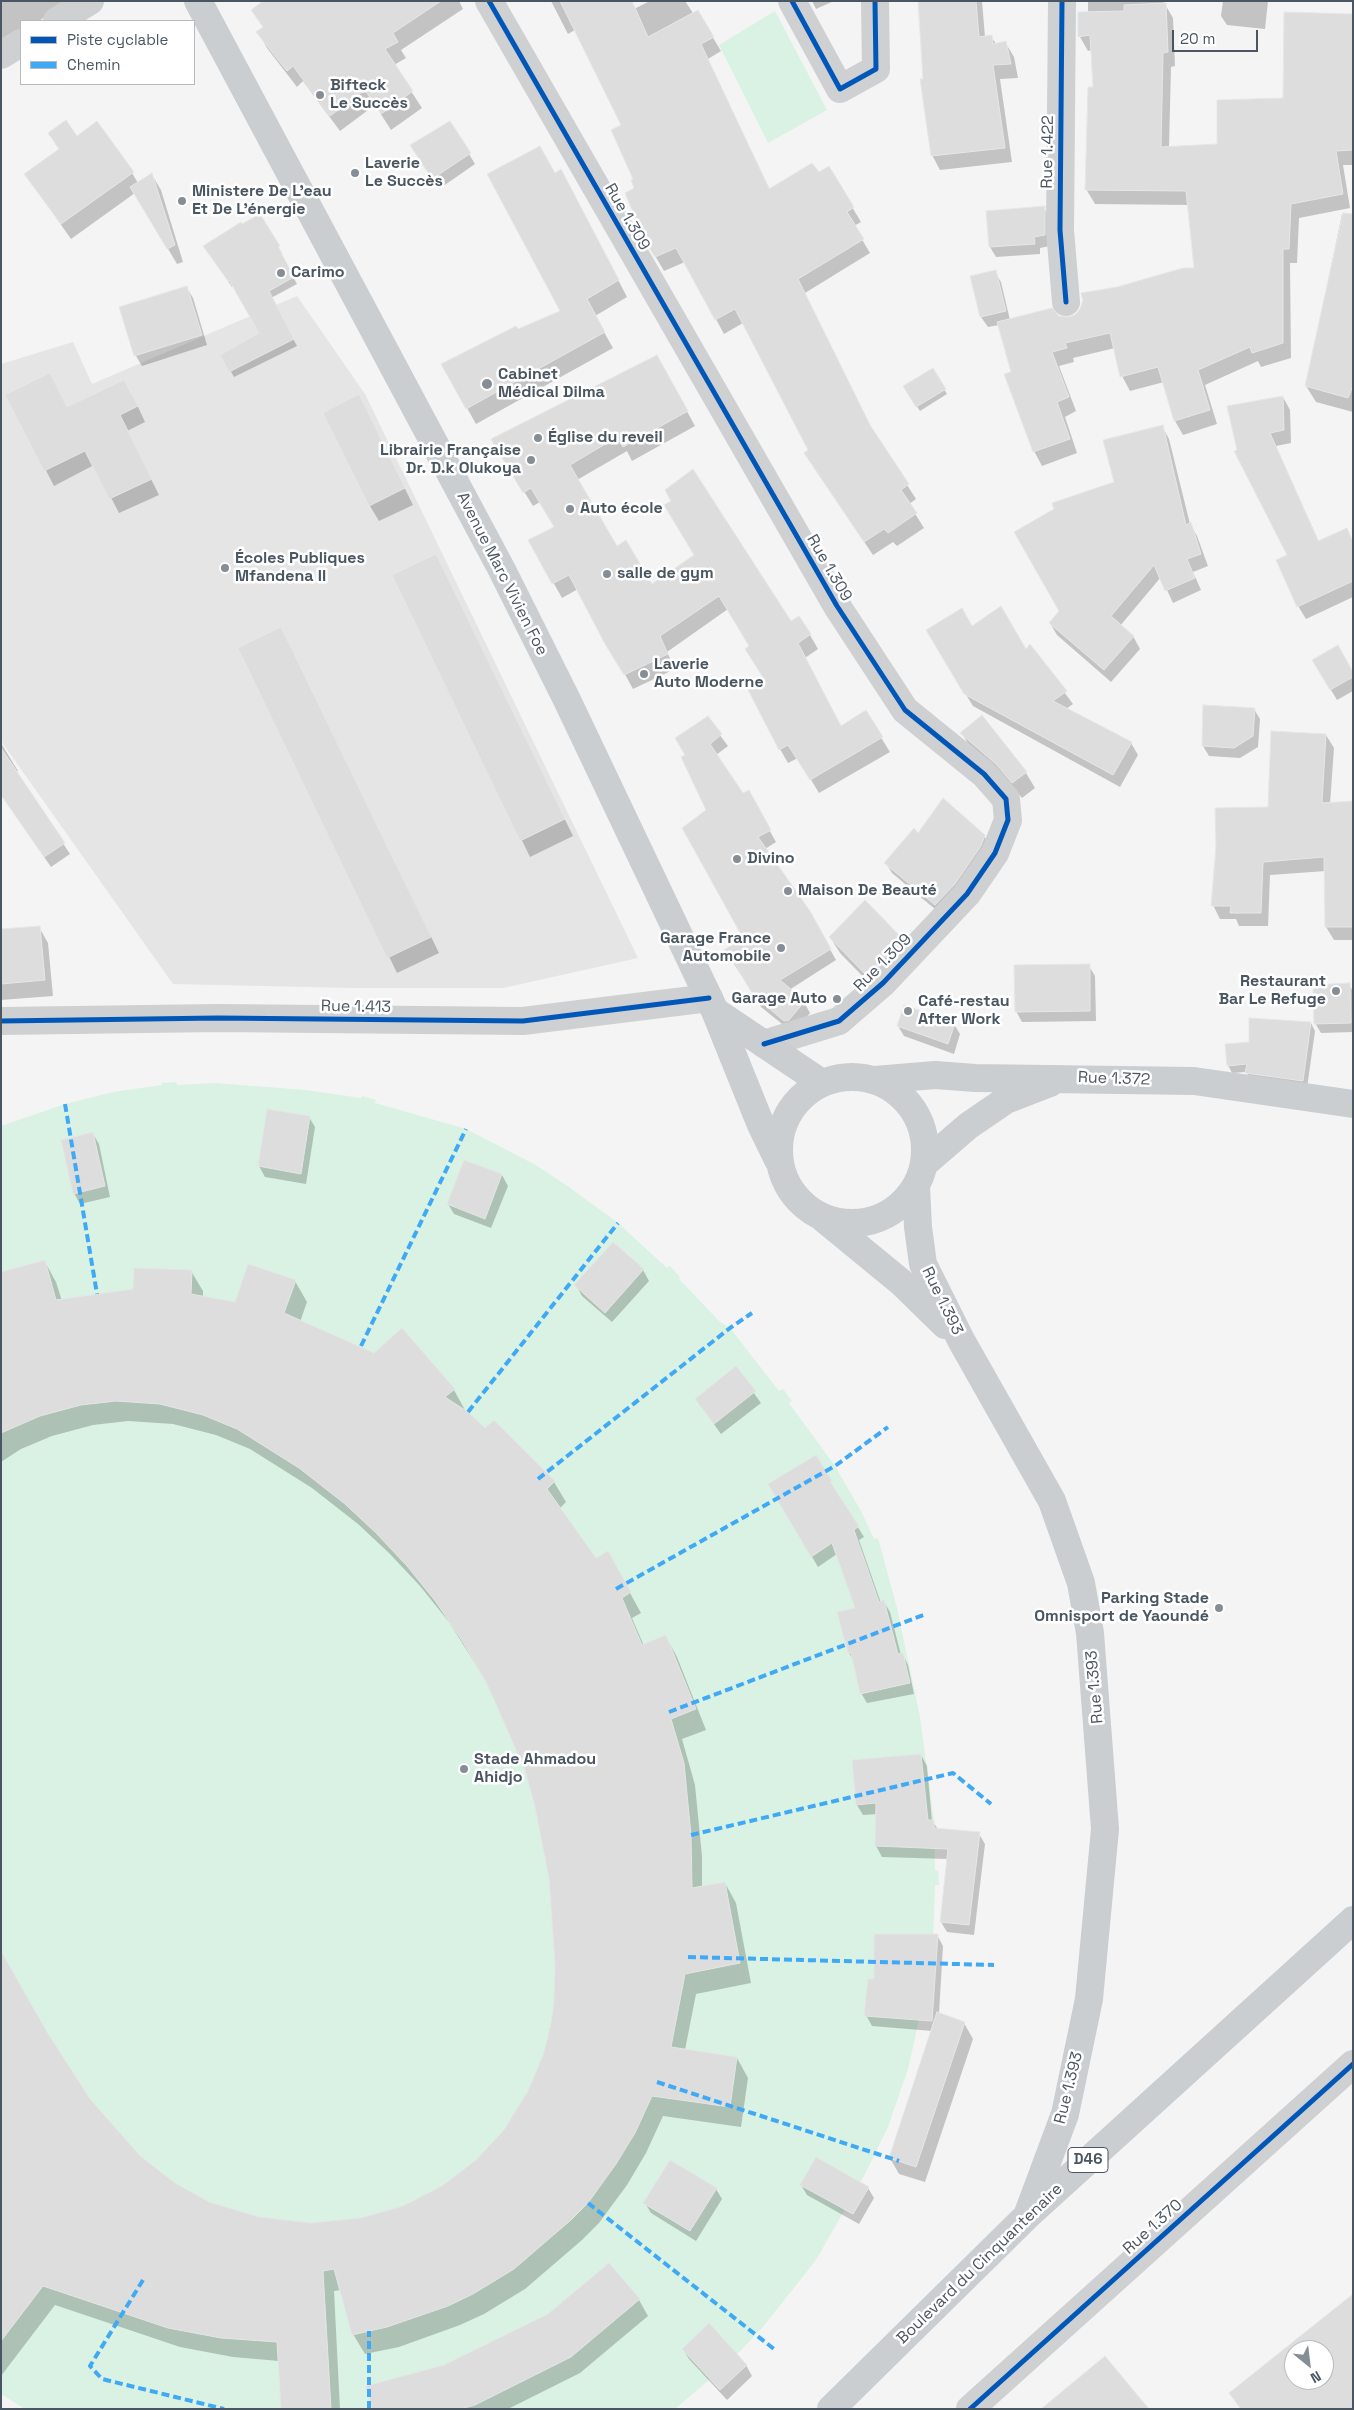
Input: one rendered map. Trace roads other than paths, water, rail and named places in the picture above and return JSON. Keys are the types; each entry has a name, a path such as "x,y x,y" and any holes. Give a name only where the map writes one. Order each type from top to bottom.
{"main road":[{"name":"Avenue Marc Vivien Foe","path":"198,1 502,570 640,850 712,1004 778,1160"},
{"path":"712,1004 764,1044 822,1083"},
{"name":"Rue 1.372","path":"875,1080 935,1075 975,1078 1194,1081 1353,1104"},
{"path":"920,1175 925,1138 916,1113 898,1092 875,1080 848,1076 822,1083 806,1092 788,1115 778,1141 778,1160 789,1189 798,1202 824,1219 902,1283 961,1340"},
{"path":"824,1219 841,1223 859,1224 876,1220 892,1212 906,1200 920,1175 968,1126 1006,1100 1063,1078"},
{"name":"Rue 1.393","path":"920,1175 918,1227 923,1264 961,1340 1052,1501 1081,1583 1090,1633 1105,1830 1089,1999 1065,2114 1027,2216"},
{"name":"Boulevard du Cinquantenaire","path":"831,2409 1027,2216 1353,1920"}],"street":[{"path":"59,20 90,1"},
{"name":"Rue 1.309","path":"489,1 837,606 905,710 984,774 1006,799 1008,820 995,853 967,894 883,983 839,1021 764,1044"},
{"path":"792,1 840,89 876,69 875,1"},
{"name":"Rue 1.422","path":"1062,1 1060,230 1066,302"},
{"path":"1,55 20,44"},
{"name":"Rue 1.413","path":"1,1021 218,1018 522,1021 712,1004"},
{"name":"Rue 1.370","path":"970,2409 1353,2064"}],"place":[{"name":"Bifteck Le Succès","path":"320,95"},
{"name":"Laverie Le Succès","path":"355,173"},
{"name":"Ministere De L'eau Et De L'énergie","path":"182,201"},
{"name":"Carimo","path":"281,273"},
{"name":"Cabinet Médical Dilma","path":"487,384"},
{"name":"Église du reveil","path":"538,438"},
{"name":"Librairie Française Dr. D.k Olukoya","path":"531,460"},
{"name":"Auto école","path":"570,509"},
{"name":"Écoles Publiques Mfandena II","path":"225,568"},
{"name":"salle de gym","path":"607,574"},
{"name":"Laverie Auto Moderne","path":"644,674"},
{"name":"Divino","path":"737,859"},
{"name":"Maison De Beauté","path":"788,891"},
{"name":"Garage France Automobile","path":"781,948"},
{"name":"Restaurant Bar Le Refuge","path":"1336,991"},
{"name":"Garage Auto","path":"837,999"},
{"name":"Café-restau After Work","path":"908,1011"},
{"name":"Parking Stade Omnisport de Yaoundé","path":"1219,1608"},
{"name":"Stade Ahmadou Ahidjo","path":"464,1769"}]}
